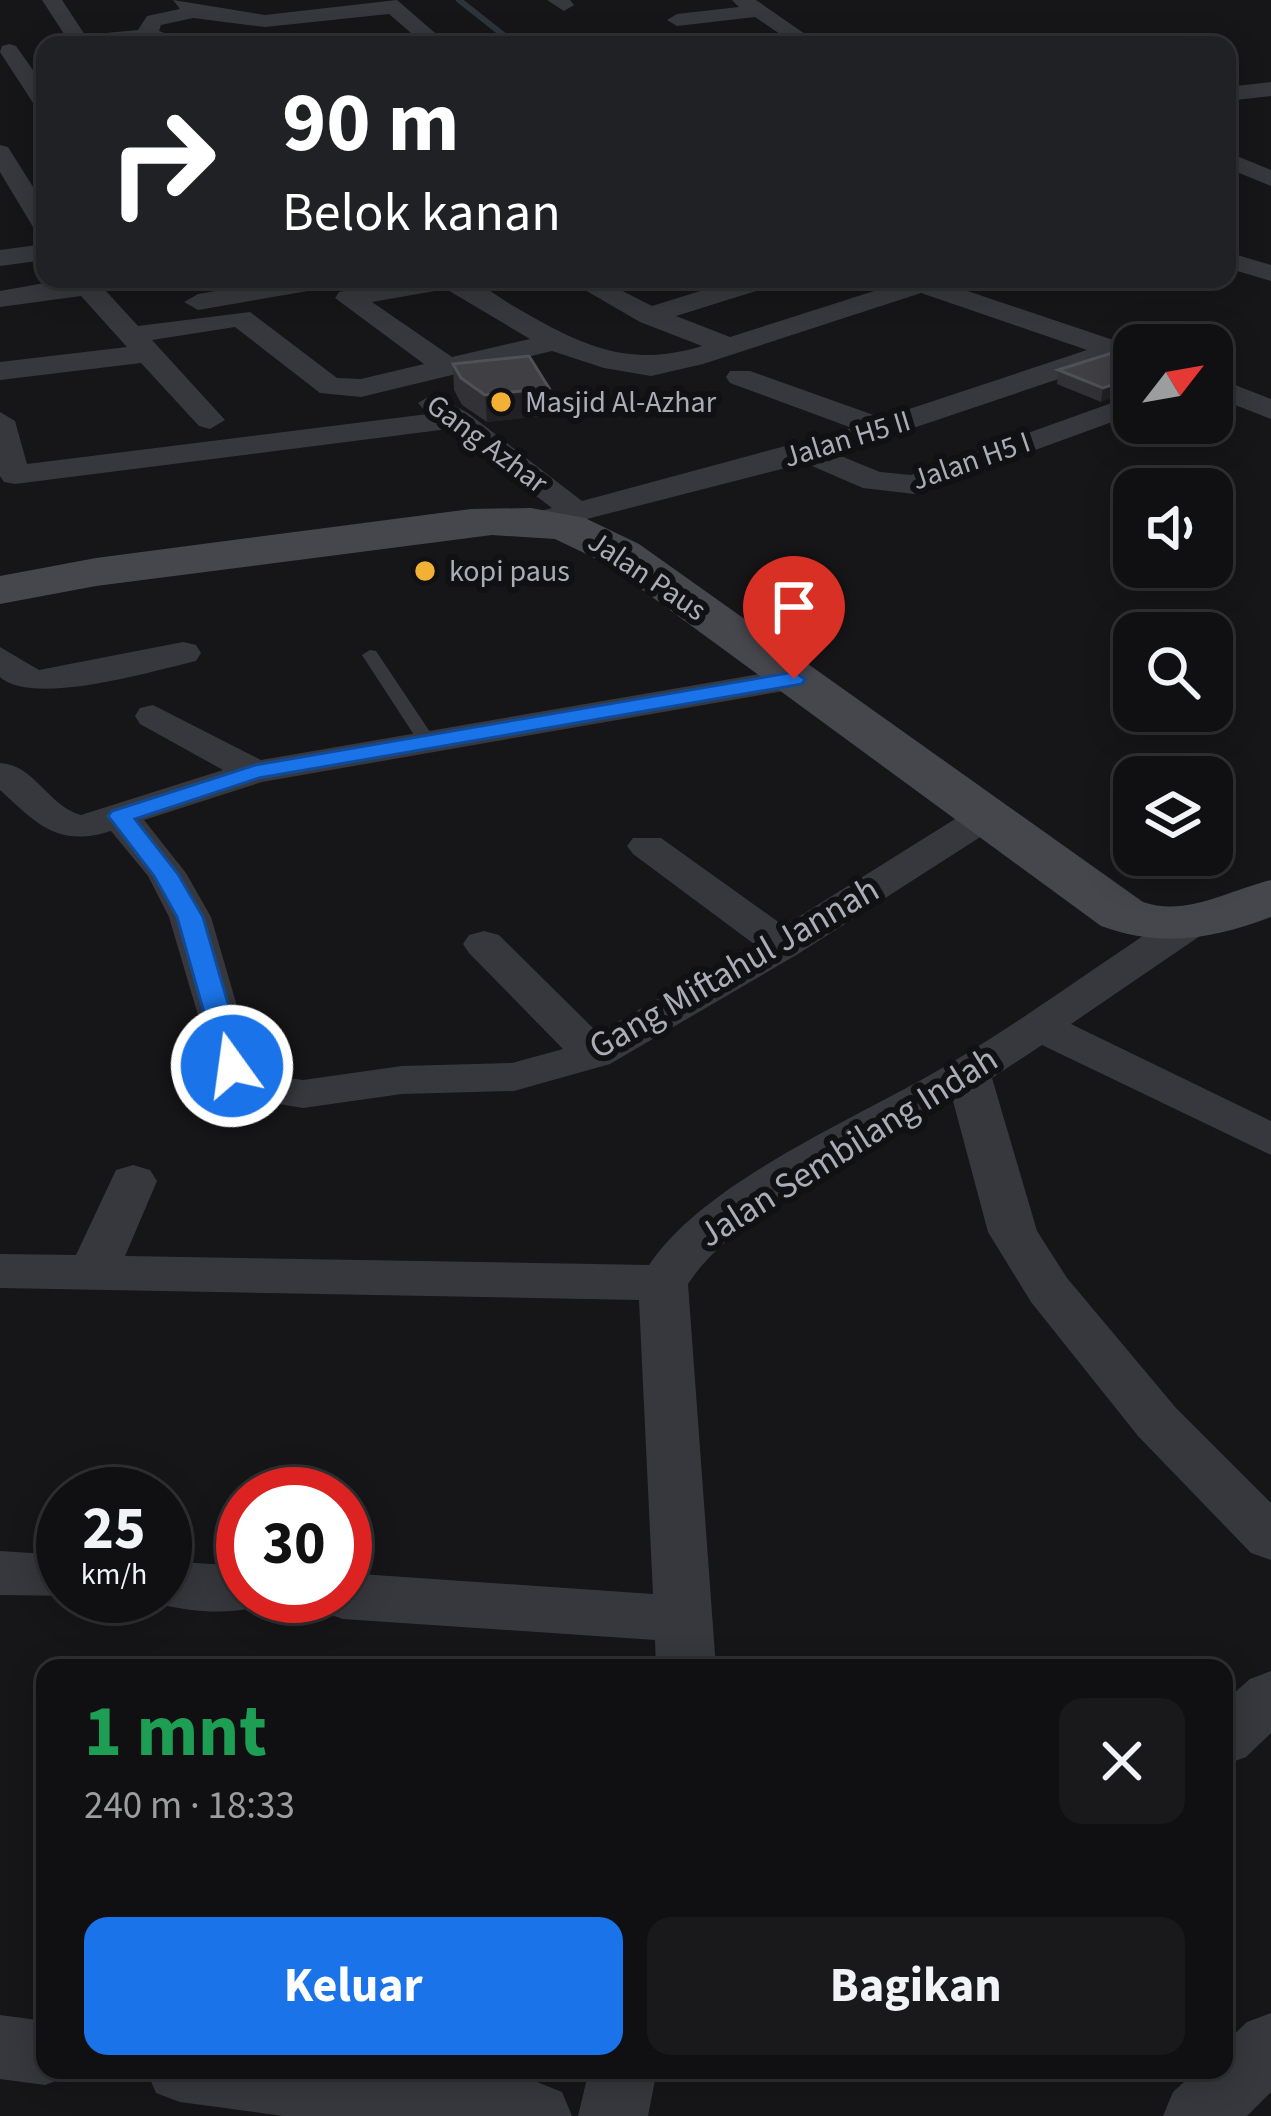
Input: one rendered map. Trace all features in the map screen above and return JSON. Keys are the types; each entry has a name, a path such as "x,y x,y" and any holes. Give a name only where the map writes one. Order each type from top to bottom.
{"main road":[{"name":"Jalan Paus","path":"0,590 96,572 559,515 604,542 1122,914 1150,925 1185,927"},
{"path":"1185,927 1271,897"}],"street":[{"path":"52,0 76,36"},
{"path":"240,0 283,36"},
{"path":"147,33 154,20 188,6 265,21 389,3 428,36"},
{"path":"702,36 671,15 750,6 796,36"},
{"path":"251,36 267,27 265,21"},
{"path":"4,43 36,44"},
{"path":"4,43 36,80"},
{"path":"1236,92 1271,88"},
{"path":"1236,95 1271,107"},
{"path":"2,157 35,217"},
{"path":"1236,165 1266,183"},
{"path":"0,258 36,253"},
{"path":"1236,263 1271,273"},
{"path":"0,299 57,288"},
{"path":"88,288 210,419"},
{"path":"132,335 240,318 340,288"},
{"path":"0,371 132,335 340,288 447,367"},
{"path":"467,288 554,342 614,362 651,367 728,346 896,288"},
{"path":"595,288 650,316 728,346"},
{"path":"609,296 661,288"},
{"path":"650,316 738,288"},
{"path":"931,288 1113,350"},
{"path":"240,318 323,385 354,389 554,342"},
{"name":"Jalan H5 II","path":"559,515 808,453 1113,358"},
{"path":"740,377 883,429"},
{"name":"Gang Azhar","path":"399,379 457,419 559,515"},
{"path":"1233,394 1271,410"},
{"name":"Jalan H5 I","path":"808,453 874,481 914,485 1113,412"},
{"path":"0,421 14,475 457,419"},
{"path":"0,658 20,676 39,681 183,653"},
{"path":"4,773 66,826 82,826 255,772 794,679"},
{"path":"153,716 255,772"},
{"name":"Gang Miftahul Jannah","path":"120,816 166,874 190,917 232,1066 253,1087 303,1094 402,1080 514,1077 593,1054 783,946 986,817"},
{"path":"647,846 783,946"},
{"name":"Jalan Sembilang Indah","path":"663,1283 670,1264 706,1233 968,1073 1185,927"},
{"path":"484,944 593,1054"},
{"path":"1040,1026 1271,1140"},
{"path":"968,1073 1013,1232 1040,1277 1157,1422 1271,1538"},
{"path":"92,1276 134,1181"},
{"path":"0,1271 663,1283 686,1644 372,1600"},
{"path":"0,1573 36,1575"},
{"path":"1198,2116 1271,2045"},
{"path":"0,2047 36,2052"},
{"path":"250,2079 538,2116"},
{"path":"613,2116 620,2079"}],"lane":[{"path":"370,655 428,741"}],"building":[{"path":"1113,353 1113,384 1103,388 1058,370"},
{"path":"529,356 549,388 485,395 461,378 453,364"}],"waterway":[{"path":"459,0 505,36"}],"place":[{"name":"Masjid Al-Azhar","path":"501,402"},
{"name":"kopi paus","path":"425,571"}],"route":[{"path":"232,1066 190,917 166,874 120,816 255,772 794,679"}]}
